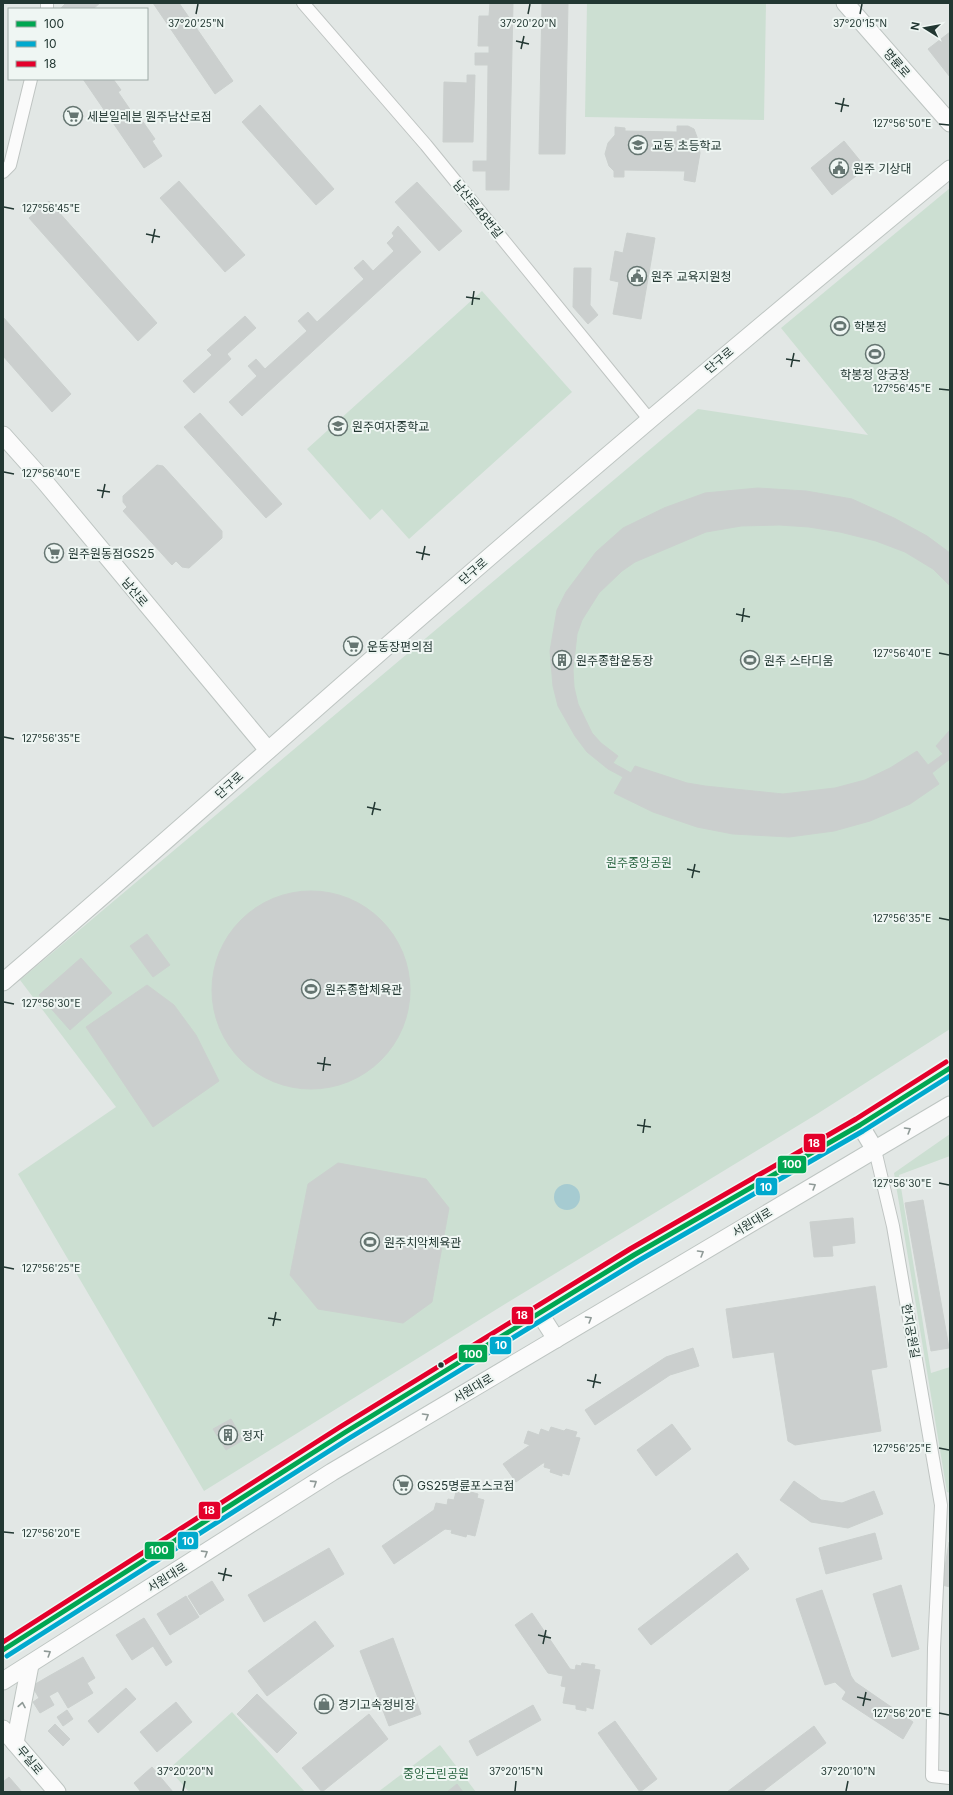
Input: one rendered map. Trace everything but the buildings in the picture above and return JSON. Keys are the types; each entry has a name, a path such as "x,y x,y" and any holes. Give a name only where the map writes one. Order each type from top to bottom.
{"street":[{"name":"남산로48번길","path":"303,3 426,145 649,419"},
{"name":"명륜로","path":"845,3 950,123"},
{"path":"3,172 10,165 31,80"},
{"name":"단구로","path":"3,982 97,902 268,750 649,419 950,169"},
{"name":"남산로","path":"3,434 45,482 268,750"},
{"path":"3,1650 344,1433 634,1255 860,1125 950,1068"},
{"name":"서원대로","path":"3,1681 332,1472 950,1105"},
{"path":"860,1125 875,1150"},
{"name":"한지공원길","path":"875,1150 893,1226 946,1506 934,1648 932,1776 950,1778"},
{"path":"540,1314 556,1339"},
{"path":"15,1743 30,1664"},
{"name":"무실로","path":"3,1729 56,1792"}],"green space":[{"path":"587,3 766,3 764,120 585,117"},
{"name":"원주중앙공원","path":"950,188 950,1029 817,1114 497,1309 204,1491 18,1174 116,1107 20,980 698,409 868,435 781,328"},
{"path":"482,291 572,392 409,539 382,509 370,520 307,449"},
{"path":"950,1134 950,1156 899,1175 931,1373 950,1367 950,1493 947,1492 894,1173"},
{"path":"232,1712 305,1792 189,1792 169,1769"},
{"name":"중앙근린공원","path":"440,1745 476,1792 378,1792"}],"water":[{"path":"567,1184 576,1188 580,1197 576,1206 567,1210 558,1206 554,1197 558,1188"}],"transit line":[{"name":"18","path":"3,1642 340,1427 630,1249 856,1119 946,1062"},
{"name":"100","path":"3,1650 344,1433 634,1255 860,1125 950,1068"},
{"name":"10","path":"7,1656 348,1439 638,1261 863,1131 950,1076"}],"place":[{"name":"세븐일레븐 원주남산로점","path":"73,116"},
{"name":"교동 초등학교","path":"638,145"},
{"name":"원주 기상대","path":"839,168"},
{"name":"원주 교육지원청","path":"637,276"},
{"name":"학봉정","path":"840,326"},
{"name":"학봉정 양궁장","path":"875,354"},
{"name":"원주여자중학교","path":"338,426"},
{"name":"원주원동점GS25","path":"54,553"},
{"name":"운동장편의점","path":"353,646"},
{"name":"원주종합운동장","path":"562,660"},
{"name":"원주 스타디움","path":"750,660"},
{"name":"원주종합체육관","path":"311,989"},
{"name":"원주치악체육관","path":"370,1242"},
{"name":"정자","path":"228,1435"},
{"name":"GS25명륜포스코점","path":"403,1485"},
{"name":"경기고속정비장","path":"324,1704"}]}
